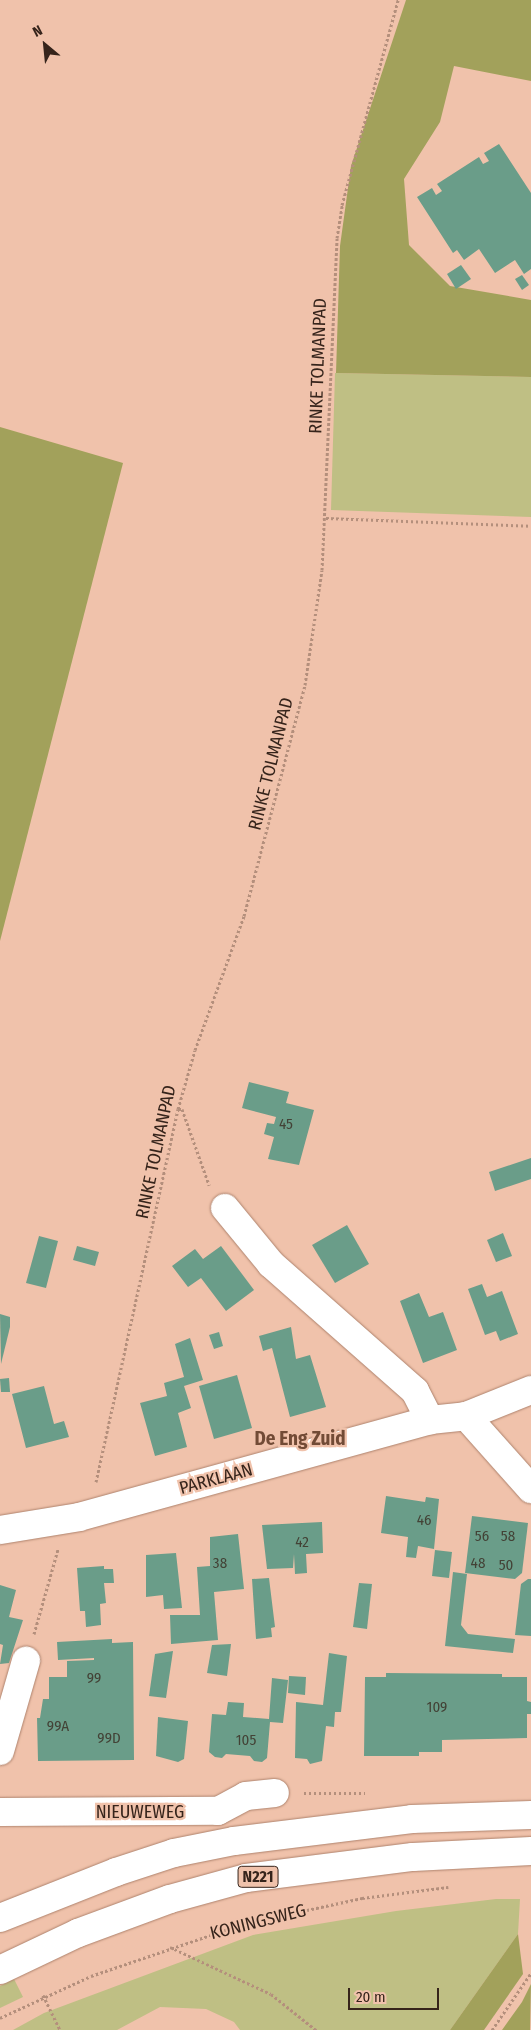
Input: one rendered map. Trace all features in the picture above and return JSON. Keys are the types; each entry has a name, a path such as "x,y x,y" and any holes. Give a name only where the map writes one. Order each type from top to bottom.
{"street":[{"path":"225,1208 271,1264 415,1390 430,1420"},
{"name":"PARKLAAN","path":"0,1530 79,1517 430,1420 466,1416 531,1390"},
{"path":"466,1416 531,1489"},
{"path":"0,1751 26,1661"},
{"name":"NIEUWEWEG","path":"0,1812 218,1811 246,1796 275,1793"},
{"name":"N221","path":"0,1918 116,1872 174,1853 234,1840 412,1819 531,1816"},
{"name":"N221","path":"0,1970 78,1933 170,1899 246,1878 413,1857 531,1851"}],"path":[{"name":"RINKE TOLMANPAD","path":"26,1661 60,1544 92,1498 178,1108 195,1050 244,916 291,744 315,628 326,518 337,248 342,205 398,0"},
{"path":"326,518 531,526"},
{"path":"178,1108 182,1109 210,1186 225,1208"},
{"name":"KONINGSWEG","path":"0,2018 44,1995 170,1947 292,1912 362,1898 457,1886"},
{"path":"170,1947 271,1994 316,2030"},
{"path":"492,2030 531,1973"},
{"path":"44,1995 60,2030"}],"green space":[{"path":"335,373 531,377 531,517 331,510"},
{"path":"496,1899 520,1899 518,1934 450,2030 240,2030 234,2022 206,2009 160,2007 117,2030 13,2030 44,2013 253,1935 396,1911"},
{"path":"14,1979 23,1997 0,2008 0,1986"}],"shaded area":[{"path":"406,0 531,0 531,81 454,66 440,122 404,179 409,245 450,286 531,300 531,377 336,373 340,246 351,166"},
{"path":"0,427 123,463 0,941"},
{"path":"518,1934 523,1974 484,2030 450,2030"},
{"path":"531,1984 530,2030 502,2030 522,2002"}],"building":[{"path":"499,144 531,193 531,269 524,274 515,260 495,273 479,249 464,260 457,250 453,253 417,197 432,188 436,195 442,191 437,184 479,157 483,164 489,161 484,153"},
{"path":"461,265 471,279 456,289 447,274"},
{"path":"522,275 529,285 522,290 515,279"},
{"path":"249,1082 289,1092 286,1103 314,1110 299,1165 268,1159 274,1137 264,1134 267,1123 274,1124 276,1117 242,1108"},
{"path":"531,1158 531,1179 495,1191 489,1172"},
{"path":"347,1225 369,1264 335,1283 312,1245"},
{"path":"503,1233 512,1256 496,1262 487,1240"},
{"path":"39,1236 58,1241 46,1288 26,1283"},
{"path":"77,1246 99,1252 95,1266 73,1260"},
{"path":"221,1246 254,1290 226,1311 201,1278 188,1287 172,1266 195,1249 203,1259"},
{"path":"482,1284 487,1297 502,1291 518,1334 500,1341 496,1331 485,1335 468,1289"},
{"path":"419,1293 429,1317 443,1312 457,1350 423,1363 400,1301"},
{"path":"0,1314 10,1317 10,1327 1,1364"},
{"path":"291,1327 296,1359 310,1355 326,1407 290,1417 272,1348 263,1351 259,1336"},
{"path":"219,1332 223,1346 214,1349 209,1335"},
{"path":"190,1338 203,1380 184,1386 191,1408 178,1413 187,1447 155,1456 140,1403 167,1396 164,1383 184,1377 175,1344"},
{"path":"237,1375 252,1428 214,1439 199,1386"},
{"path":"9,1378 10,1392 1,1392 0,1379"},
{"path":"44,1386 54,1424 64,1421 69,1437 26,1448 12,1394"},
{"path":"386,1496 425,1502 426,1497 439,1499 434,1549 418,1546 416,1558 406,1557 408,1537 381,1533"},
{"path":"472,1516 528,1523 522,1573 515,1579 465,1573"},
{"path":"322,1522 323,1553 306,1554 307,1573 295,1574 294,1554 293,1568 267,1569 262,1525"},
{"path":"238,1534 244,1589 214,1592 218,1640 171,1644 170,1615 200,1615 197,1567 210,1566 210,1537"},
{"path":"435,1550 452,1552 449,1578 432,1576"},
{"path":"176,1553 182,1608 164,1609 163,1595 146,1597 146,1555"},
{"path":"104,1566 104,1569 113,1569 114,1583 104,1583 106,1603 100,1604 101,1625 86,1627 85,1611 80,1611 77,1568"},
{"path":"453,1572 467,1574 461,1625 468,1634 515,1639 513,1653 445,1646"},
{"path":"269,1578 275,1627 271,1628 272,1637 256,1639 252,1579"},
{"path":"531,1579 531,1636 515,1635 521,1584"},
{"path":"359,1583 372,1584 367,1629 353,1627"},
{"path":"0,1585 16,1590 9,1617 23,1620 9,1663 0,1664 3,1645 0,1644"},
{"path":"112,1639 112,1643 133,1642 134,1760 38,1761 37,1718 40,1718 43,1699 49,1699 49,1677 67,1677 67,1661 94,1660 94,1658 58,1660 57,1642"},
{"path":"231,1644 227,1676 207,1673 212,1645"},
{"path":"173,1651 166,1698 149,1696 155,1654"},
{"path":"329,1653 347,1656 341,1712 335,1712 334,1727 326,1726 322,1761 310,1764 307,1759 295,1758 296,1702 323,1705"},
{"path":"386,1673 502,1674 502,1677 527,1677 527,1701 531,1702 531,1714 527,1714 527,1738 442,1740 442,1752 419,1752 419,1756 364,1756 365,1677 386,1677"},
{"path":"289,1676 306,1677 305,1695 288,1693"},
{"path":"272,1678 288,1680 283,1723 270,1722 267,1758 262,1762 254,1761 250,1756 226,1754 222,1758 215,1757 209,1752 212,1714 226,1715 228,1702 244,1703 243,1717 269,1719"},
{"path":"158,1717 188,1721 184,1759 178,1762 156,1756"}],"district":[{"name":"De Eng Zuid","path":"300,1439"}]}
